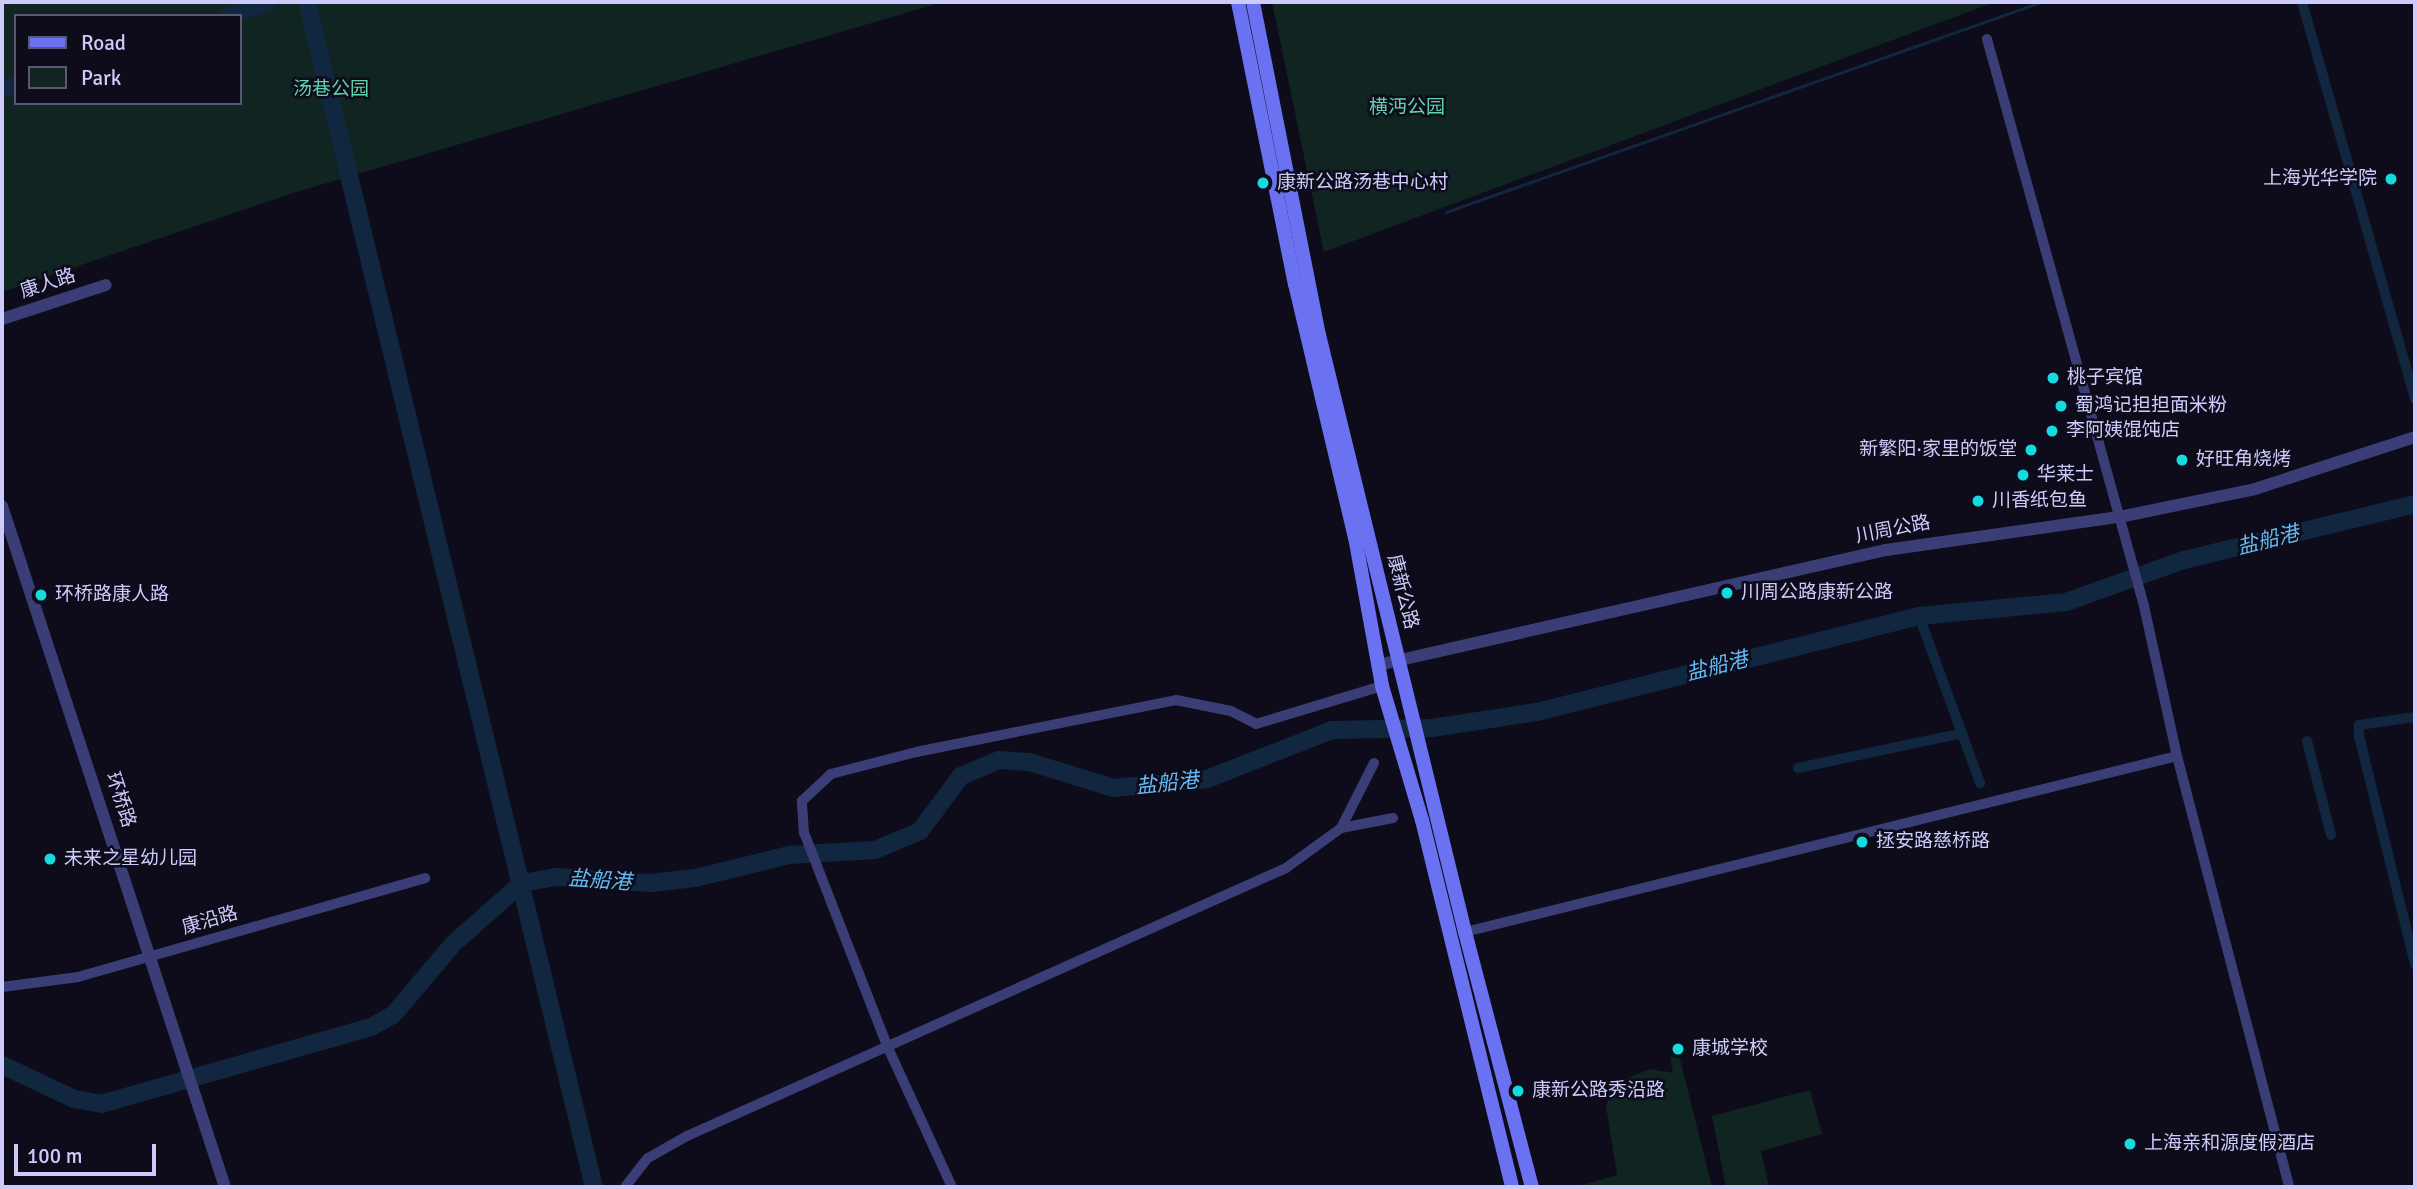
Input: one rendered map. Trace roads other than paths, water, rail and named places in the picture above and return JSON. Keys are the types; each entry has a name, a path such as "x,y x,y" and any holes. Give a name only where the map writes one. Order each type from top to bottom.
{"main road":[{"name":"康新公路","path":"1238,2 1295,284 1356,537 1383,691 1422,820 1512,1187"},
{"name":"康新公路","path":"1253,2 1320,335 1465,932 1532,1187"}],"street":[{"path":"1987,39 2144,606 2177,756 2289,1187"},
{"name":"康人路","path":"2,319 106,285"},
{"name":"川周公路","path":"1378,665 1886,550 2119,517 2255,489 2415,437"},
{"name":"环桥路","path":"2,506 225,1187"},
{"path":"952,1187 888,1048 804,833 802,801 831,774 916,752 1177,700 1231,710 1256,724 1383,691"},
{"path":"1465,932 2177,756"},
{"path":"1341,828 1374,763"},
{"path":"625,1187 648,1158 687,1136 1286,868 1341,828 1394,818"},
{"name":"康沿路","path":"2,987 78,977 425,878"}],"waterway":[{"path":"234,14 267,2"},
{"path":"307,2 594,1187"},
{"path":"1446,212 2041,2"},
{"path":"2302,2 2415,399"},
{"path":"2,88 14,86"},
{"name":"盐船港","path":"2,1065 74,1099 101,1104 371,1027 393,1015 453,944 522,883 557,877 650,883 695,878 789,855 875,850 920,831 961,776 999,760 1029,762 1114,788 1207,779 1332,730 1432,728 1537,712 1919,616 2066,602 2184,560 2415,504"},
{"path":"1919,616 1980,783"},
{"path":"2415,717 2359,725 2359,736 2415,964"},
{"path":"1798,768 1962,733"},
{"path":"2307,741 2331,835"}],"place":[{"name":"上海光华学院","path":"2391,179"},
{"name":"康新公路汤巷中心村","path":"1263,183"},
{"name":"桃子宾馆","path":"2053,378"},
{"name":"蜀鸿记担担面米粉","path":"2061,406"},
{"name":"李阿姨馄饨店","path":"2052,431"},
{"name":"新繁阳·家里的饭堂","path":"2031,450"},
{"name":"好旺角烧烤","path":"2182,460"},
{"name":"华莱士","path":"2023,475"},
{"name":"川香纸包鱼","path":"1978,501"},
{"name":"川周公路康新公路","path":"1727,593"},
{"name":"环桥路康人路","path":"41,595"},
{"name":"拯安路慈桥路","path":"1862,842"},
{"name":"未来之星幼儿园","path":"50,859"},
{"name":"康城学校","path":"1678,1049"},
{"name":"康新公路秀沿路","path":"1518,1091"},
{"name":"上海亲和源度假酒店","path":"2130,1144"}],"park label":[{"name":"汤巷公园","path":"331,90"},
{"name":"横沔公园","path":"1407,108"}]}
